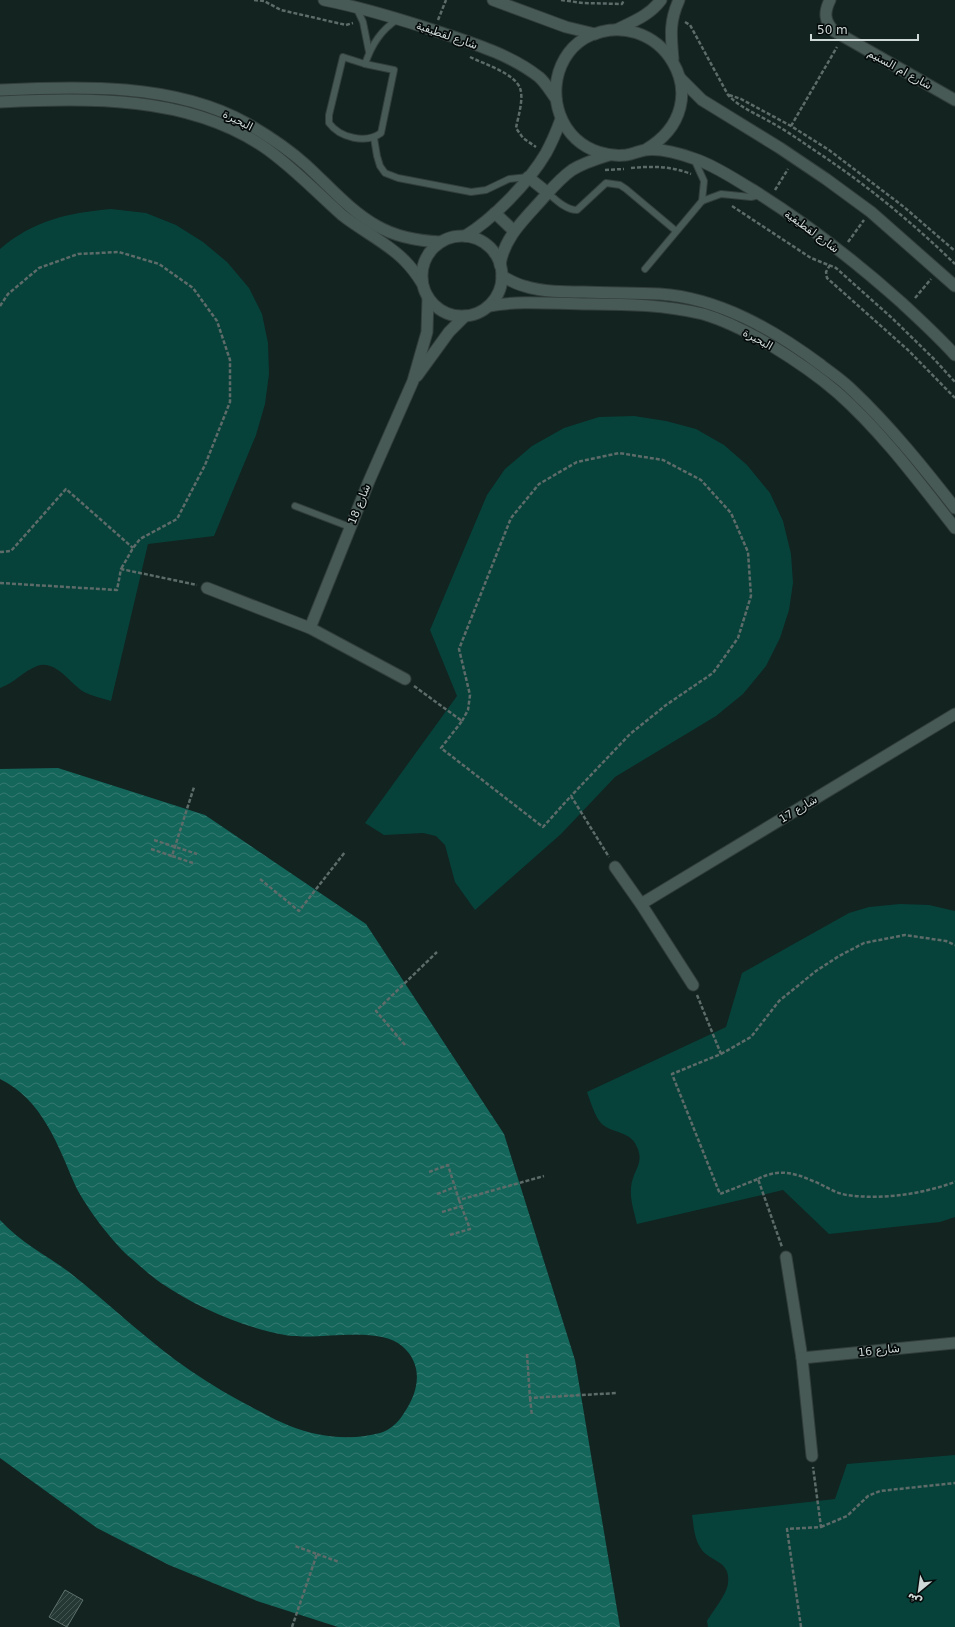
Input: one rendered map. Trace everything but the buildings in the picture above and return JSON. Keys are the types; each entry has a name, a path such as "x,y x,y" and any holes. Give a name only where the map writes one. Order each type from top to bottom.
{"street":[{"name":"شارع لقطيفية","path":"324,0 356,7 435,30 484,48 524,66 540,78 556,98"},
{"path":"493,0 566,27 595,34"},
{"path":"618,29 631,30 649,37 665,49 673,60 680,78 682,100 675,120 663,138 645,150 627,155 609,154 597,151 581,142 568,130 561,119 556,98 555,87 557,76 567,54 584,39 595,34 618,29 640,18 654,9 661,0"},
{"path":"673,60 670,32 672,15 679,0"},
{"name":"شارع ام السنيم","path":"830,0 825,13 826,21 834,31 955,100"},
{"path":"680,78 702,100 795,158 871,212 955,286"},
{"name":"البحيرة","path":"0,90 60,88 108,89 170,97 210,107 246,123 287,158 376,225 387,231 413,239 441,242"},
{"path":"108,89 109,101"},
{"name":"البحيرة","path":"0,102 34,100 109,101 172,110 215,122 287,158 344,216 404,260 422,283"},
{"path":"465,236 479,228 528,177 546,154 561,119"},
{"name":"شارع لقطيفية","path":"645,150 674,152 713,166 791,214 876,280 939,337 955,355"},
{"path":"501,270 496,254 487,245 477,239 465,236 456,236 435,246 425,259 422,283 433,304 448,314 465,316 474,314 489,306 498,292 505,248 514,231 548,193 571,171 587,162 609,154"},
{"path":"528,177 548,193"},
{"path":"495,213 514,231"},
{"name":"البحيرة","path":"501,270 522,286 542,290 625,299 641,304 673,308 718,319 761,339 805,368 856,410 917,479 955,528"},
{"name":"البحيرة","path":"489,306 516,302 625,299 661,294 717,306 744,317 773,332 812,358 850,388 867,405 926,472 954,507"},
{"name":"شارع 18","path":"310,628 369,481 413,381 427,332 428,297"},
{"name":"شارع 18","path":"413,381 449,332 465,316"},
{"path":"805,368 812,358"},
{"path":"944,514 954,507"},
{"path":"207,588 310,628 405,679"},
{"name":"شارع 17","path":"641,904 955,714"},
{"path":"615,868 641,904 693,985"},
{"path":"786,1256 802,1358 812,1456"},
{"name":"شارع 16","path":"802,1358 955,1343"}],"lane":[{"path":"356,7 363,22 369,52"},
{"path":"365,64 369,52 386,27 398,19"},
{"path":"343,57 365,64 394,70 381,133 374,138 367,140 339,134 329,123 329,115 343,57"},
{"path":"374,138 380,166 385,173 398,178 471,192 486,190 509,178 528,177"},
{"path":"694,158 704,181 702,201"},
{"path":"548,193 560,203 577,210 606,183 620,186 676,231"},
{"path":"646,269 702,201 721,194 765,198"},
{"path":"295,506 350,527"}],"path":[{"path":"254,0 264,1 281,10 346,25 363,22"},
{"path":"435,30 446,0"},
{"path":"561,0 584,3 622,4 624,0"},
{"path":"672,15 690,25 728,95 741,99 791,126 829,150 904,207 955,251"},
{"path":"791,126 843,37"},
{"path":"765,198 795,158"},
{"path":"841,252 871,212"},
{"path":"0,306 8,294 40,268 78,254 120,252 159,264 193,288 218,321 230,360 230,402 204,465 177,519 140,539 133,548 121,569 117,590 0,582"},
{"path":"830,265 826,272 827,278 908,350 955,398"},
{"path":"836,268 908,333 955,382"},
{"path":"906,308 938,271"},
{"path":"619,453 663,460 701,480 731,512 748,552 751,596 738,638 713,673 666,705 630,734 571,796 543,827 441,748 462,721 468,710 470,695 459,649 511,518 539,484 577,462 619,453"},
{"path":"0,552 11,551 66,489 133,548"},
{"path":"121,569 207,588"},
{"path":"405,679 462,721"},
{"path":"172,856 194,787"},
{"path":"571,796 615,868"},
{"path":"154,840 197,854"},
{"path":"151,849 193,863"},
{"path":"260,879 299,911 345,852"},
{"path":"955,945 946,941 905,935 864,943 839,956 805,979 779,1001 751,1037 721,1054 672,1074 720,1194 768,1174 782,1172 813,1180 845,1195 860,1196 890,1196 925,1190 955,1182"},
{"path":"405,1045 376,1011 436,952"},
{"path":"693,985 721,1054"},
{"path":"429,1172 448,1165 470,1229 450,1235"},
{"path":"459,1200 544,1176"},
{"path":"758,1179 786,1256"},
{"path":"437,1194 455,1187"},
{"path":"442,1212 462,1206"},
{"path":"527,1354 532,1416"},
{"path":"530,1398 617,1393"},
{"path":"812,1456 821,1527"},
{"path":"800,1627 787,1529 821,1527 847,1516 868,1496 880,1491 955,1483"},
{"path":"295,1546 339,1562"},
{"path":"292,1627 317,1554"}],"shaded area":[{"path":"111,209 146,213 176,225 203,242 227,262 249,288 262,314 268,343 269,374 265,404 256,435 214,536 148,544 111,701 84,692 57,669 44,665 32,668 0,688 0,249 26,231 52,220 80,213"},
{"path":"634,416 666,421 696,429 724,445 747,465 770,493 783,521 791,554 793,583 789,610 780,638 766,666 743,694 716,716 615,777 561,834 475,910 455,882 445,845 436,836 423,833 384,835 365,823 457,696 430,630 487,495 505,469 532,446 564,428 599,417"},
{"path":"900,904 929,905 955,911 955,1217 940,1222 829,1234 783,1190 637,1224 632,1206 631,1192 632,1182 640,1157 639,1152 633,1140 625,1135 609,1129 601,1123 595,1113 587,1092 726,1027 742,973 849,913 869,907"},
{"path":"955,1455 955,1627 708,1627 707,1621 727,1587 728,1576 723,1566 706,1554 699,1546 692,1515 835,1499 847,1464"}],"water":[{"path":"58,768 205,815 366,924 504,1134 575,1360 620,1627 338,1627 257,1601 169,1565 97,1528 0,1458 0,1220 25,1242 69,1272 175,1360 225,1393 290,1426 312,1433 334,1437 357,1437 384,1432 397,1422 409,1405 416,1387 417,1378 414,1361 409,1353 402,1346 392,1340 379,1336 363,1335 285,1335 237,1322 190,1301 161,1283 125,1253 101,1226 76,1187 55,1140 38,1112 15,1088 0,1079 0,769"}]}
